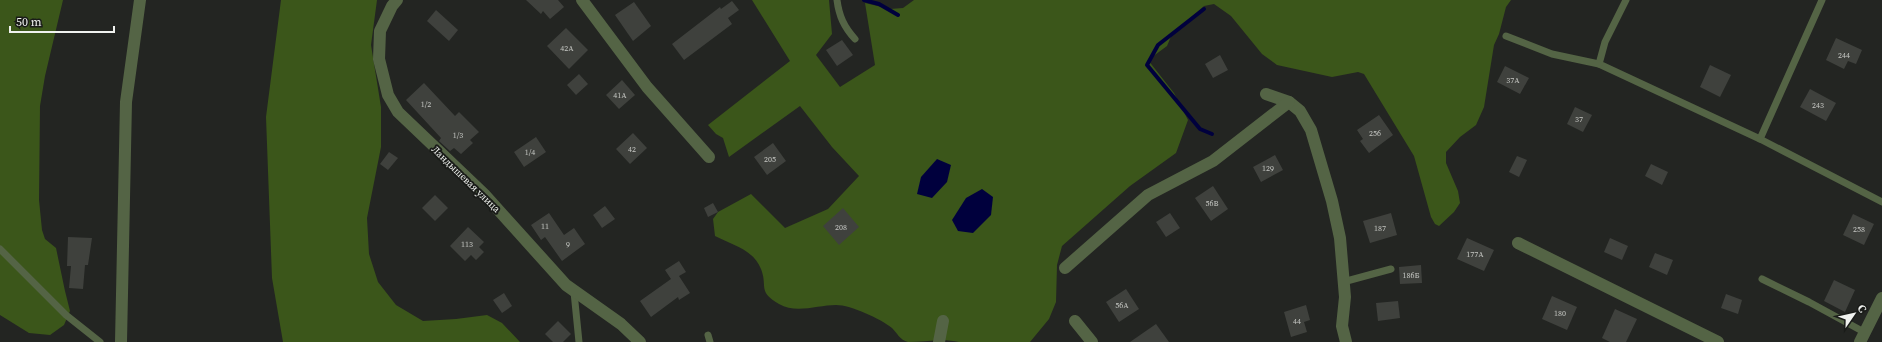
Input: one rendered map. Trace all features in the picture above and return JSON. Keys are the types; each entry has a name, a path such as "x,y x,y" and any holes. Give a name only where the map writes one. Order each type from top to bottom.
{"street":[{"path":"121,342 126,102 140,0"},
{"name":"Ландышевая улица","path":"397,0 392,6 380,31 379,59 388,95 398,112 484,194 566,285 621,324 640,342"},
{"path":"582,0 647,87 709,157"},
{"path":"1266,94 1289,102 1300,111 1311,130 1332,201 1340,238 1345,297 1342,326 1346,342"},
{"path":"1065,268 1148,195 1213,160 1289,102"},
{"path":"1518,243 1718,342"},
{"path":"1862,337 1882,298"},
{"path":"939,342 943,321"},
{"path":"1075,321 1092,342"}],"lane":[{"path":"837,0 838,10 846,29 855,39"},
{"path":"1599,64 1605,42 1626,0"},
{"path":"1760,139 1822,0"},
{"path":"1506,36 1552,54 1599,64 1760,139 1882,202"},
{"path":"0,249 66,315 100,342"},
{"path":"1343,282 1391,269"},
{"path":"1762,279 1809,302 1862,337"},
{"path":"574,292 579,342"}],"green space":[{"path":"0,0 63,0 45,76 40,106 39,200 42,230 45,239 56,248 70,311 64,325 50,335 29,333 0,315"},
{"path":"281,0 377,0 371,45 381,107 381,147 367,218 369,254 378,282 396,305 423,321 487,315 502,323 520,342 283,342 272,278 266,117"},
{"path":"752,0 829,0 832,34 816,55 840,87 875,65 865,3 890,9 903,8 914,0 1511,0 1506,7 1499,34 1494,45 1484,107 1476,125 1460,137 1446,152 1446,163 1458,191 1460,203 1454,212 1439,226 1435,224 1431,217 1414,156 1364,74 1358,72 1332,77 1277,65 1262,54 1231,16 1214,4 1204,6 1172,34 1167,46 1148,60 1174,93 1188,120 1176,153 1130,186 1062,246 1057,265 1056,302 1049,319 1030,342 959,342 940,340 908,342 903,340 892,328 881,321 850,307 829,305 800,309 786,307 779,304 772,300 765,292 761,269 753,257 741,248 715,236 713,219 718,212 751,194 785,228 828,209 859,176 832,147 800,106 729,157 723,138 716,134 708,125 790,61"}],"shaded area":[{"path":"937,159 951,165 947,182 932,198 917,194 921,177"},
{"path":"982,189 993,197 991,215 973,233 958,231 952,220 966,198"}],"building":[{"path":"526,0 558,0 564,7 550,19 543,11 541,14"},
{"path":"732,1 739,10 728,18 732,24 684,60 672,44 720,7 721,9"},
{"path":"634,2 651,26 633,41 615,15"},
{"path":"436,10 458,30 449,41 427,21"},
{"path":"566,28 588,50 569,69 547,46"},
{"path":"1836,38 1862,50 1856,64 1848,61 1844,69 1826,60"},
{"path":"842,40 853,55 837,66 826,50"},
{"path":"1220,55 1228,70 1213,78 1205,64"},
{"path":"1710,65 1731,75 1720,97 1700,87"},
{"path":"1505,66 1529,78 1520,94 1497,82"},
{"path":"579,74 588,84 576,95 567,85"},
{"path":"622,80 635,95 619,109 606,95"},
{"path":"424,83 455,116 459,112 479,132 470,140 473,143 461,154 454,148 450,151 439,141 441,138 406,100"},
{"path":"1810,89 1836,103 1826,121 1800,107"},
{"path":"1575,107 1592,115 1583,132 1567,124"},
{"path":"1379,115 1393,135 1369,153 1360,141 1363,139 1357,130"},
{"path":"633,133 647,148 630,164 616,149"},
{"path":"536,137 546,152 524,167 514,152"},
{"path":"773,143 786,161 767,175 754,157"},
{"path":"389,152 398,158 388,170 380,164"},
{"path":"1275,155 1283,170 1261,182 1253,167"},
{"path":"1517,156 1527,160 1519,177 1509,172"},
{"path":"1651,164 1668,172 1662,185 1645,176"},
{"path":"1213,186 1228,209 1211,221 1195,198"},
{"path":"435,195 448,208 435,221 422,208"},
{"path":"713,203 718,212 708,217 704,208"},
{"path":"605,206 615,219 602,228 593,215"},
{"path":"843,208 859,227 839,245 823,226"},
{"path":"549,213 564,235 574,228 585,244 562,261 545,237 541,240 531,225"},
{"path":"1170,213 1180,228 1166,237 1156,222"},
{"path":"1391,213 1397,235 1370,243 1363,221"},
{"path":"1853,214 1874,224 1864,245 1843,235"},
{"path":"468,227 484,242 479,247 484,252 476,260 471,255 465,261 450,246"},
{"path":"68,237 92,238 88,265 85,265 83,289 69,288 71,266 67,266"},
{"path":"1467,238 1494,250 1484,271 1457,259"},
{"path":"1610,238 1628,246 1622,260 1604,252"},
{"path":"1655,253 1673,260 1667,275 1649,267"},
{"path":"679,261 686,272 679,276 690,293 679,300 678,297 651,317 640,301 671,279 665,270"},
{"path":"1421,265 1422,283 1400,284 1399,267"},
{"path":"1834,280 1855,290 1845,312 1824,301"},
{"path":"1126,289 1139,309 1119,322 1106,302"},
{"path":"504,293 512,306 502,313 493,300"},
{"path":"1726,294 1742,300 1738,314 1721,308"},
{"path":"1552,296 1577,307 1567,330 1542,319"},
{"path":"1398,301 1400,318 1378,321 1376,303"},
{"path":"1306,305 1310,320 1304,322 1307,332 1291,337 1284,312"},
{"path":"1615,309 1637,319 1626,342 1610,342 1602,338"},
{"path":"558,321 571,334 563,342 553,342 545,334"},
{"path":"1156,324 1169,342 1130,342"}],"waterway":[{"path":"864,0 879,4 898,15"},
{"path":"1204,9 1158,45 1147,65 1200,129 1212,134"}]}
